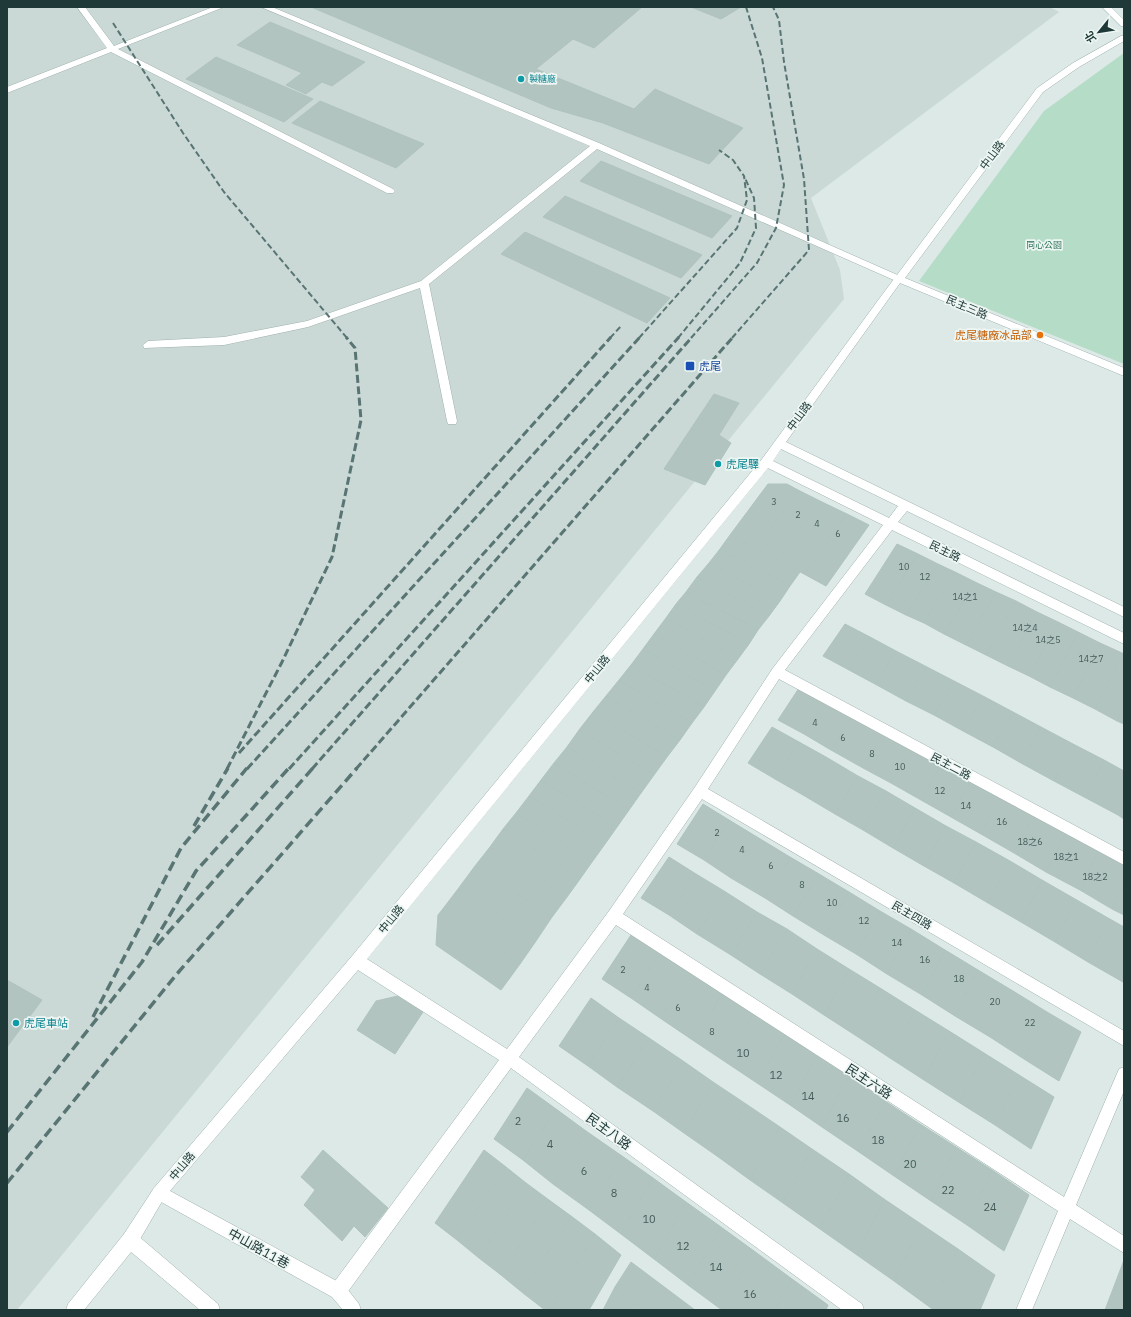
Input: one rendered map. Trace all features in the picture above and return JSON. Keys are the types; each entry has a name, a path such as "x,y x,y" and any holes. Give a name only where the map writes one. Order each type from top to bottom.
{"street":[{"path":"81,7 113,50 390,191"},
{"path":"7,90 113,50 220,7"},
{"name":"民主三路","path":"265,7 596,145 808,240 1124,372"},
{"path":"1106,7 1124,24"},
{"name":"中山路","path":"74,1310 130,1240 159,1193 357,961 766,462 899,279 1040,90 1076,65 1124,38"},
{"path":"148,345 224,341 308,324 424,283 596,145"},
{"path":"424,283 452,421"},
{"path":"780,444 1124,612"},
{"name":"民主路","path":"766,462 1124,639"},
{"path":"338,1292 614,916 700,791 777,672 892,524 905,505"},
{"name":"民主二路","path":"777,672 1124,859"},
{"name":"民主四路","path":"700,791 1124,1039"},
{"name":"民主六路","path":"614,916 1124,1245"},
{"name":"民主八路","path":"357,961 510,1059 856,1310"},
{"path":"1024,1310 1124,1074"},
{"name":"中山路11巷","path":"159,1193 338,1292 353,1310"},
{"path":"130,1240 212,1310"}],"shaded area":[{"path":"7,7 1050,7 1059,12 811,198 840,270 844,299 17,1310 7,1310"}],"green space":[{"name":"同心公園","path":"1124,53 1124,364 919,281 1044,111"}],"building":[{"name":"製糖廠","path":"311,7 642,7 594,48 573,39 536,69 634,109 655,89 743,128 709,164 603,123 551,108"},
{"path":"691,7 741,7 721,19"},
{"path":"270,22 365,62 332,86 322,82 306,94 286,85 302,73 237,45"},
{"path":"216,57 313,99 284,122 186,79"},
{"path":"320,101 424,144 396,168 292,123"},
{"path":"601,161 732,216 712,238 580,181"},
{"path":"565,196 702,255 681,278 543,217"},
{"path":"525,232 670,298 647,323 501,254"},
{"name":"虎尾驛","path":"714,394 739,403 719,435 731,443 705,485 664,469"},
{"path":"768,484 787,484 798,490 756,549 730,535"},
{"path":"798,490 822,502 778,560 756,549"},
{"path":"822,502 847,514 804,574 778,560"},
{"path":"847,514 869,525 826,586 804,574"},
{"path":"730,535 800,572 790,586 720,549"},
{"path":"897,544 918,554 886,605 865,594"},
{"path":"720,549 790,586 780,601 709,563"},
{"path":"918,554 938,564 906,615 886,605"},
{"path":"709,563 780,601 769,616 697,577"},
{"path":"938,564 955,572 924,623 906,615"},
{"path":"955,572 975,582 944,634 924,623"},
{"path":"697,577 769,616 758,630 686,592"},
{"path":"975,582 996,592 966,645 944,634"},
{"path":"686,592 758,630 749,644 676,604"},
{"path":"996,592 1016,601 986,655 966,645"},
{"path":"1016,601 1037,612 1008,666 986,655"},
{"path":"676,604 749,644 738,659 666,618"},
{"path":"1037,612 1058,622 1029,676 1008,666"},
{"path":"666,618 738,659 726,675 654,634"},
{"path":"1058,622 1078,632 1050,687 1029,676"},
{"path":"845,624 870,637 849,670 823,656"},
{"path":"1078,632 1100,643 1073,698 1050,687"},
{"path":"654,634 726,675 715,691 643,649"},
{"path":"870,637 896,651 875,684 849,670"},
{"path":"1100,643 1122,653 1095,709 1073,698"},
{"path":"643,649 715,691 704,707 631,665"},
{"path":"896,651 927,667 906,701 875,684"},
{"path":"1122,653 1124,654 1124,705 1117,721 1095,709"},
{"path":"631,665 704,707 692,723 619,680"},
{"path":"927,667 954,681 934,715 906,701"},
{"path":"619,680 692,723 680,740 606,696"},
{"path":"954,681 983,696 963,731 934,715"},
{"path":"801,685 827,699 804,734 778,720"},
{"path":"606,696 680,740 667,757 593,712"},
{"path":"983,696 1013,712 993,747 963,731"},
{"path":"827,699 853,714 831,750 804,734"},
{"path":"1124,705 1124,724 1117,721"},
{"path":"593,712 667,757 654,775 579,730"},
{"path":"1013,712 1041,727 1021,763 993,747"},
{"path":"853,714 885,731 863,768 831,750"},
{"path":"772,727 799,742 775,779 748,763"},
{"path":"1041,727 1073,744 1054,781 1021,763"},
{"path":"579,730 654,775 641,793 567,747"},
{"path":"885,731 913,746 891,783 863,768"},
{"path":"799,742 826,757 803,795 775,779"},
{"path":"1073,744 1104,760 1086,798 1054,781"},
{"path":"913,746 942,763 921,800 891,783"},
{"path":"567,747 641,793 629,810 554,763"},
{"path":"826,757 858,776 835,814 803,795"},
{"path":"1104,760 1124,771 1124,802 1118,815 1086,798"},
{"path":"554,763 629,810 617,827 541,780"},
{"path":"942,763 972,779 951,817 921,800"},
{"path":"858,776 886,791 863,830 835,814"},
{"path":"972,779 1002,795 981,834 951,817"},
{"path":"541,780 617,827 605,844 529,796"},
{"path":"886,791 915,808 893,848 863,830"},
{"path":"1002,795 1034,814 1014,853 981,834"},
{"path":"529,796 605,844 592,862 516,813"},
{"path":"1124,802 1124,819 1118,815"},
{"path":"703,804 729,820 704,860 677,844"},
{"path":"915,808 946,826 924,866 893,848"},
{"path":"516,813 592,862 580,879 503,829"},
{"path":"1034,814 1067,831 1046,872 1014,853"},
{"path":"729,820 757,837 731,878 704,860"},
{"path":"946,826 976,842 954,883 924,866"},
{"path":"503,829 580,879 567,897 490,847"},
{"path":"1067,831 1099,849 1080,890 1046,872"},
{"path":"757,837 790,857 765,898 731,878"},
{"path":"976,842 1010,861 988,903 954,883"},
{"path":"490,847 567,897 552,917 475,866"},
{"path":"1099,849 1124,863 1124,883 1112,909 1080,890"},
{"path":"669,857 696,874 669,915 641,898"},
{"path":"790,857 819,874 793,916 765,898"},
{"path":"1010,861 1042,880 1021,922 988,903"},
{"path":"475,866 552,917 536,941 458,889"},
{"path":"696,874 724,891 697,934 669,915"},
{"path":"819,874 849,892 824,935 793,916"},
{"path":"1042,880 1075,899 1055,942 1021,922"},
{"path":"1124,883 1124,915 1112,909"},
{"path":"458,889 536,941 520,964 442,910"},
{"path":"724,891 757,912 731,955 697,934"},
{"path":"849,892 880,911 856,954 824,935"},
{"path":"1075,899 1108,918 1088,962 1055,942"},
{"path":"442,910 520,964 501,990 436,945 438,915"},
{"path":"880,911 911,929 887,974 856,954"},
{"path":"757,912 787,929 760,974 731,955"},
{"path":"1108,918 1124,927 1123,982 1088,962"},
{"path":"787,929 817,949 792,994 760,974"},
{"path":"911,929 945,950 922,995 887,974"},
{"path":"631,935 660,953 631,998 602,979"},
{"path":"817,949 849,969 824,1015 792,994"},
{"path":"945,950 978,970 955,1016 922,995"},
{"path":"660,953 688,972 660,1018 631,998"},
{"path":"849,969 880,988 855,1035 824,1015"},
{"path":"978,970 1013,991 990,1037 955,1016"},
{"path":"688,972 722,994 694,1041 660,1018"},
{"name":"虎尾車站","path":"7,980 42,1000 7,1047"},
{"path":"880,988 915,1010 890,1058 855,1035"},
{"path":"1013,991 1047,1012 1024,1059 990,1037"},
{"path":"722,994 753,1014 724,1061 694,1041"},
{"path":"398,996 423,1012 395,1054 357,1030 376,1001"},
{"path":"591,998 619,1018 588,1066 559,1046"},
{"path":"915,1010 949,1031 924,1080 890,1058"},
{"path":"1047,1012 1081,1032 1059,1081 1024,1059"},
{"path":"753,1014 785,1034 757,1083 724,1061"},
{"path":"619,1018 649,1038 617,1087 588,1066"},
{"path":"949,1031 984,1053 960,1103 924,1080"},
{"path":"785,1034 817,1056 790,1105 757,1083"},
{"path":"649,1038 683,1061 653,1111 617,1087"},
{"path":"984,1053 1019,1075 995,1125 960,1103"},
{"path":"817,1056 849,1076 822,1127 790,1105"},
{"path":"683,1061 713,1082 684,1133 653,1111"},
{"path":"1019,1075 1054,1097 1031,1149 995,1125"},
{"path":"849,1076 885,1101 859,1152 822,1127"},
{"path":"713,1082 746,1104 717,1156 684,1133"},
{"path":"527,1088 556,1109 523,1160 494,1139"},
{"path":"885,1101 920,1124 894,1176 859,1152"},
{"path":"746,1104 780,1127 750,1180 717,1156"},
{"path":"556,1109 586,1131 553,1184 523,1160"},
{"path":"920,1124 956,1147 931,1201 894,1176"},
{"path":"780,1127 812,1149 783,1203 750,1180"},
{"path":"586,1131 622,1156 589,1210 553,1184"},
{"path":"956,1147 992,1170 967,1225 931,1201"},
{"path":"812,1149 849,1174 820,1229 783,1203"},
{"path":"323,1150 388,1208 365,1237 354,1226 342,1241 304,1205 315,1190 301,1177"},
{"path":"484,1150 506,1167 457,1240 435,1223"},
{"path":"622,1156 653,1178 621,1234 589,1210"},
{"path":"506,1167 526,1183 479,1258 457,1240"},
{"path":"992,1170 1029,1195 1004,1251 967,1225"},
{"path":"849,1174 884,1199 857,1255 820,1229"},
{"path":"653,1178 686,1202 654,1259 621,1234"},
{"path":"526,1183 549,1200 501,1275 479,1258"},
{"path":"884,1199 921,1224 894,1281 857,1255"},
{"path":"549,1200 571,1216 523,1293 501,1275"},
{"path":"686,1202 721,1227 688,1285 654,1259"},
{"path":"571,1216 595,1234 549,1310 545,1310 523,1293"},
{"path":"921,1224 958,1249 931,1308 894,1281"},
{"path":"721,1227 754,1251 722,1310 688,1285"},
{"path":"595,1234 621,1255 589,1310 549,1310"},
{"path":"958,1249 995,1275 980,1310 934,1310 931,1308"},
{"path":"754,1251 792,1279 775,1310 722,1310"},
{"path":"1124,1260 1124,1310 1105,1310"},
{"path":"631,1262 695,1310 646,1310 615,1287"},
{"path":"792,1279 828,1305 826,1310 775,1310"},
{"path":"615,1287 646,1310 603,1310"}],"railway":[{"path":"691,338 757,263 776,228 784,185 762,58 746,7"},
{"path":"732,338 809,250 804,179 784,62 779,20 773,7"},
{"path":"113,23 183,133 224,192 347,338"},
{"path":"719,150 733,160 744,176"},
{"path":"639,338 737,228 747,200 744,176"},
{"path":"678,338 740,263 756,228 754,198 744,176"},
{"path":"610,338 622,325"},
{"path":"227,769 282,662 332,557 361,420 355,348 346,337"},
{"path":"239,753 611,337"},
{"path":"247,769 640,337"},
{"path":"289,769 679,337"},
{"path":"312,769 692,337"},
{"path":"356,769 733,337"},
{"path":"194,826 228,768"},
{"path":"93,1017 181,848 247,768"},
{"path":"7,1132 142,962 196,871 289,768"},
{"path":"157,945 313,768"},
{"path":"7,1183 176,975 357,768"}],"place":[{"name":"製糖廠","path":"521,79"},
{"name":"虎尾糖廠冰品部","path":"1040,335"},
{"name":"虎尾","path":"690,366"},
{"name":"虎尾驛","path":"718,464"},
{"name":"虎尾車站","path":"16,1023"}]}
